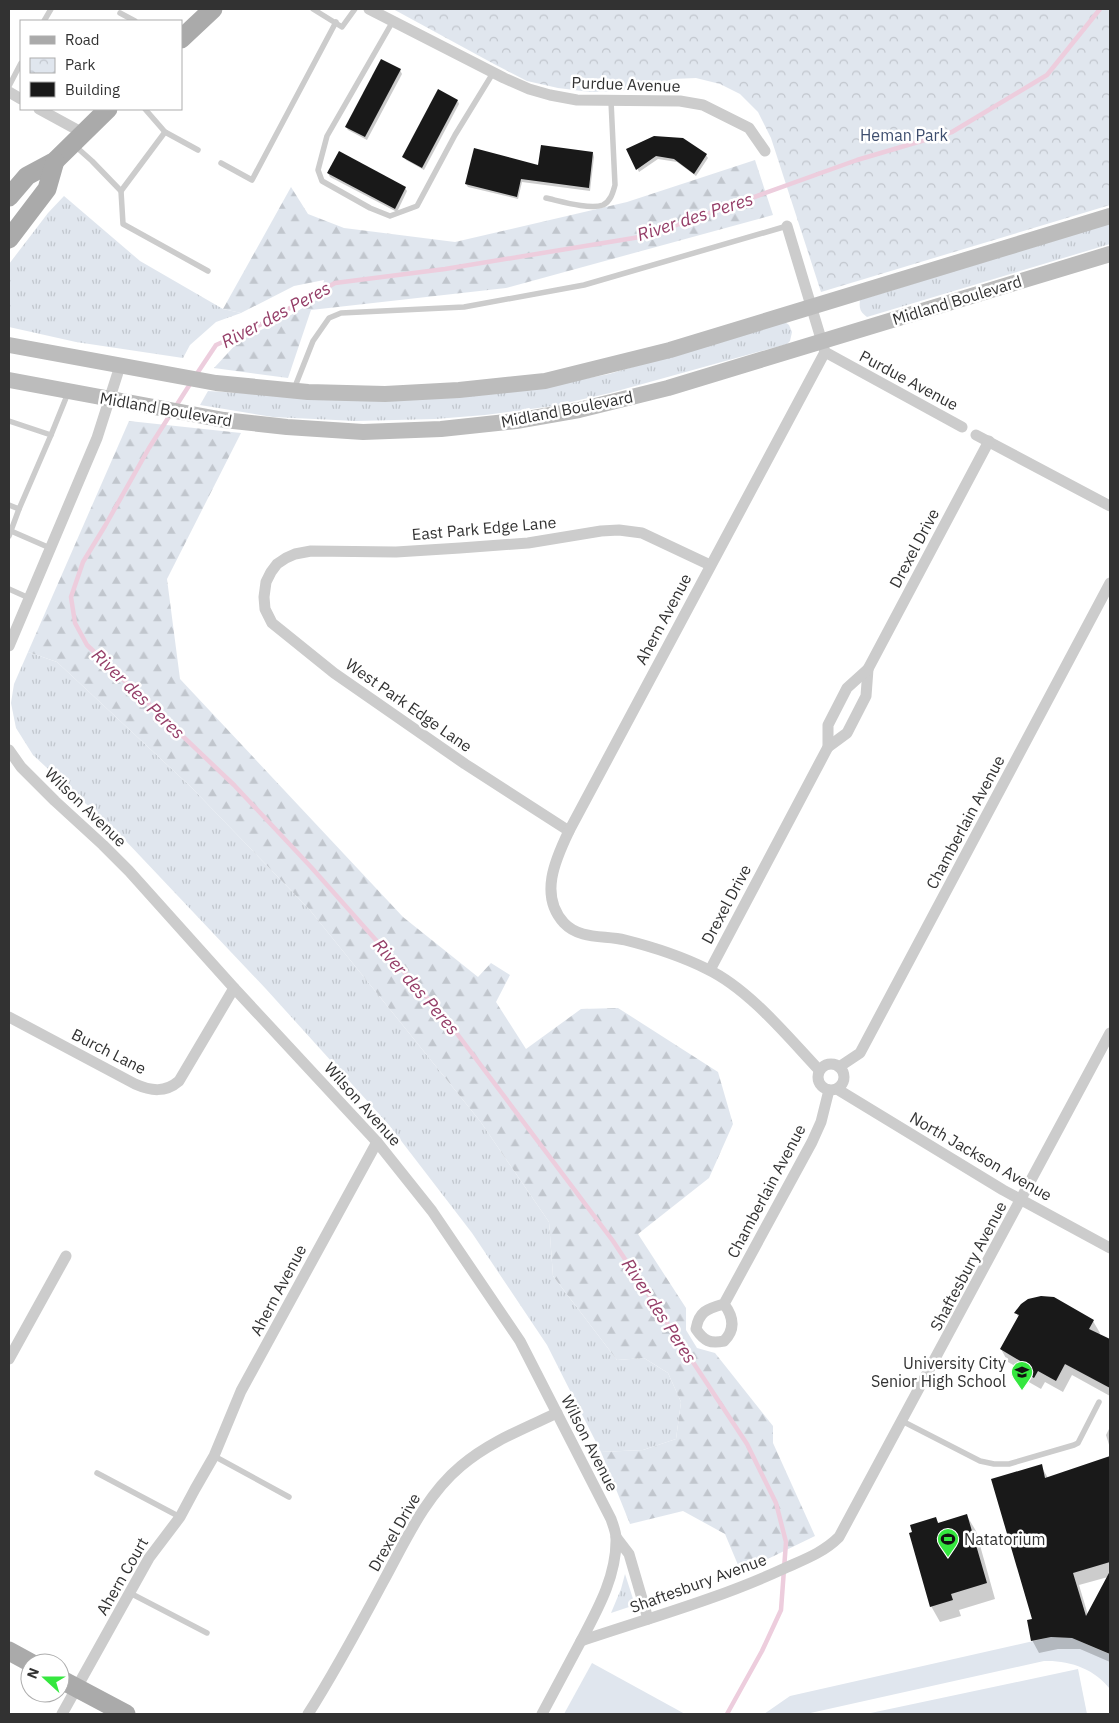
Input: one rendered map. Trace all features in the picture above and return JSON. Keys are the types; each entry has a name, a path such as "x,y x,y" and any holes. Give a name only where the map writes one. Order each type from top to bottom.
{"main road":[{"path":"182,38 213,9"},
{"path":"9,197 27,176 55,161 107,110"},
{"path":"9,239 47,190 55,161"},
{"name":"Midland Boulevard","path":"9,345 160,373 293,391 385,394 459,390 545,381 670,350 1110,216"},
{"name":"Midland Boulevard","path":"9,380 193,415 287,427 363,432 440,430 516,421 579,410 668,388 823,347 1110,254"},
{"path":"9,1651 20,1657"},
{"path":"70,1685 126,1714"}],"street":[{"name":"Purdue Avenue","path":"369,9 529,89 577,100 680,101 703,105 749,128 765,151"},
{"path":"9,92 20,98"},
{"path":"40,110 78,138"},
{"path":"787,226 823,347"},
{"name":"Purdue Avenue","path":"823,347 962,427"},
{"name":"Ahern Avenue","path":"710,970 682,957 647,946 622,940 595,937 575,931 560,918 554,906 550,887 552,870 569,831 823,347"},
{"path":"9,646 97,438 120,366"},
{"path":"976,435 1110,506"},
{"name":"Drexel Drive","path":"710,970 828,746 828,725 847,688 868,669 989,441"},
{"name":"East Park Edge Lane","path":"266,582 277,564 295,554 311,551 396,552 460,548 528,543 601,531 619,530 642,533 710,565"},
{"name":"West Park Edge Lane","path":"266,582 265,609 272,623 334,673 465,764 569,831"},
{"name":"Chamberlain Avenue","path":"839,1067 860,1053 1110,583"},
{"name":"Drexel Drive","path":"828,746 847,733 851,726 866,696 868,669"},
{"name":"Wilson Avenue","path":"9,750 21,767 129,871 234,988 377,1142 432,1211 520,1341 611,1519 616,1537 611,1573 603,1599 581,1641"},
{"path":"710,970 758,1005 820,1070"},
{"name":"Burch Lane","path":"9,1017 135,1084 147,1089 165,1090 179,1081 234,988"},
{"name":"Shaftesbury Avenue","path":"581,1641 746,1586 815,1554 828,1547 839,1537 1022,1200 1110,1033"},
{"path":"826,1064 835,1064 839,1067 844,1074 840,1086 833,1089 821,1086 817,1078 820,1070 826,1064"},
{"name":"Chamberlain Avenue","path":"724,1304 812,1142 833,1089"},
{"name":"North Jackson Avenue","path":"833,1089 1022,1200 1110,1248"},
{"name":"Ahern Avenue","path":"214,1456 242,1391 377,1142"},
{"path":"9,1359 66,1256"},
{"name":"Drexel Drive","path":"308,1714 356,1634 410,1533 429,1502 448,1479 472,1458 498,1440 557,1413"},
{"name":"Ahern Court","path":"70,1681 130,1593 149,1558 180,1517 214,1456"},
{"name":"Wilson Avenue","path":"616,1537 630,1554 648,1619"},
{"path":"542,1714 581,1641"}],"lane":[{"path":"45,20 51,9"},
{"path":"313,9 342,27 355,9"},
{"path":"120,13 133,20"},
{"path":"392,21 327,136 318,170 322,182 370,208 390,216 417,206 455,135 493,72"},
{"path":"221,163 252,180 336,22"},
{"path":"9,86 20,65"},
{"path":"546,198 588,206 602,205 611,197 616,185 611,101"},
{"path":"146,110 165,132 198,150"},
{"path":"165,132 121,190 123,224 208,271"},
{"path":"78,138 92,161 121,190"},
{"path":"293,391 313,341 329,318 342,313 464,306 584,285 787,226"},
{"path":"50,548 10,533 69,392"},
{"path":"9,421 52,435"},
{"path":"9,505 19,509"},
{"path":"9,589 29,598"},
{"path":"902,1421 980,1460 994,1464 1009,1464 1078,1443 1099,1402"},
{"path":"214,1456 289,1496"},
{"path":"97,1473 180,1517"},
{"path":"130,1593 207,1633"}],"green space":[{"name":"Heman Park","path":"393,9 1110,9 1110,205 821,292 771,138 758,112 740,94 720,84 696,78 673,79 650,86 619,91 590,92 558,88 527,81"},
{"path":"755,160 773,215 506,288 311,310 288,378 214,368 239,341 291,315 321,297 324,280 294,286 241,313 223,309 291,187 308,214 344,228 455,242 627,202"},
{"path":"64,196 140,261 223,309 241,313 216,322 190,345 183,358 76,342 9,327 9,264 48,213"},
{"path":"1110,223 1110,244 867,317 861,310 860,300"},
{"path":"785,322 789,325 792,332 790,341 787,344 610,393 553,406 435,419 356,421 273,417 200,405 208,391 306,397 547,386 609,374"},
{"path":"129,421 241,433 167,579 180,679 403,917 478,977 491,963 510,975 496,1002 526,1049 581,1009 618,1008 718,1072 733,1124 709,1178 638,1234 686,1308 686,1330 697,1348 715,1353 773,1426 773,1443 815,1536 741,1572 725,1534 683,1511 630,1524 601,1452 643,1450 676,1439 681,1402 668,1373 644,1358 617,1360 553,1276 549,1222 480,1121 309,909 191,787 57,662 28,652"},
{"path":"28,652 57,662 191,787 309,909 480,1121 549,1222 553,1276 617,1360 644,1358 668,1373 681,1402 676,1439 643,1450 601,1452 547,1345 472,1233 389,1125 266,989 124,839 33,755 16,728 11,703 14,684"},
{"path":"625,1574 635,1605 611,1613 621,1589"},
{"path":"1051,1637 1072,1638 1109,1654 1110,1689 1097,1676 1081,1667 1063,1662 1044,1661 806,1714 764,1714 790,1696"},
{"path":"592,1663 685,1714 564,1714"},
{"path":"1078,1669 1087,1714 866,1714"}],"building":[{"path":"381,59 401,69 365,137 345,127"},
{"path":"438,89 458,100 422,168 402,157"},
{"path":"654,136 683,138 707,154 694,174 674,159 656,156 636,170 626,149"},
{"path":"541,145 593,152 589,188 521,179 517,197 465,184 474,148 538,165"},
{"path":"339,151 406,187 395,209 327,173"},
{"path":"1041,1296 1054,1297 1094,1320 1089,1329 1110,1339 1110,1388 1065,1364 1056,1381 1038,1371 1034,1378 1019,1369 1022,1362 1000,1349 1019,1315 1014,1313 1028,1299"},
{"path":"1110,1456 1110,1562 1073,1573 1086,1616 1110,1571 1110,1654 1072,1638 1051,1637 1031,1641 1027,1620 1032,1619 991,1479 1042,1464 1045,1478"},
{"name":"Natatorium","path":"967,1514 987,1583 951,1594 953,1600 930,1607 909,1533 912,1532 910,1525 936,1517 938,1523"}],"waterway":[{"name":"River des Peres","path":"196,375 216,345 254,328 335,283 445,269 646,236 857,160 952,132 1047,75 1100,9"},
{"name":"River des Peres","path":"176,406 192,381"},
{"name":"River des Peres","path":"170,415 83,562 71,597 75,623 87,645 234,785 311,867 446,1019 613,1241 747,1444 776,1503 786,1542 781,1610 762,1651 727,1714"}],"place":[{"name":"University City Senior High School","path":"1022,1391"},
{"name":"Natatorium","path":"948,1558"}]}
